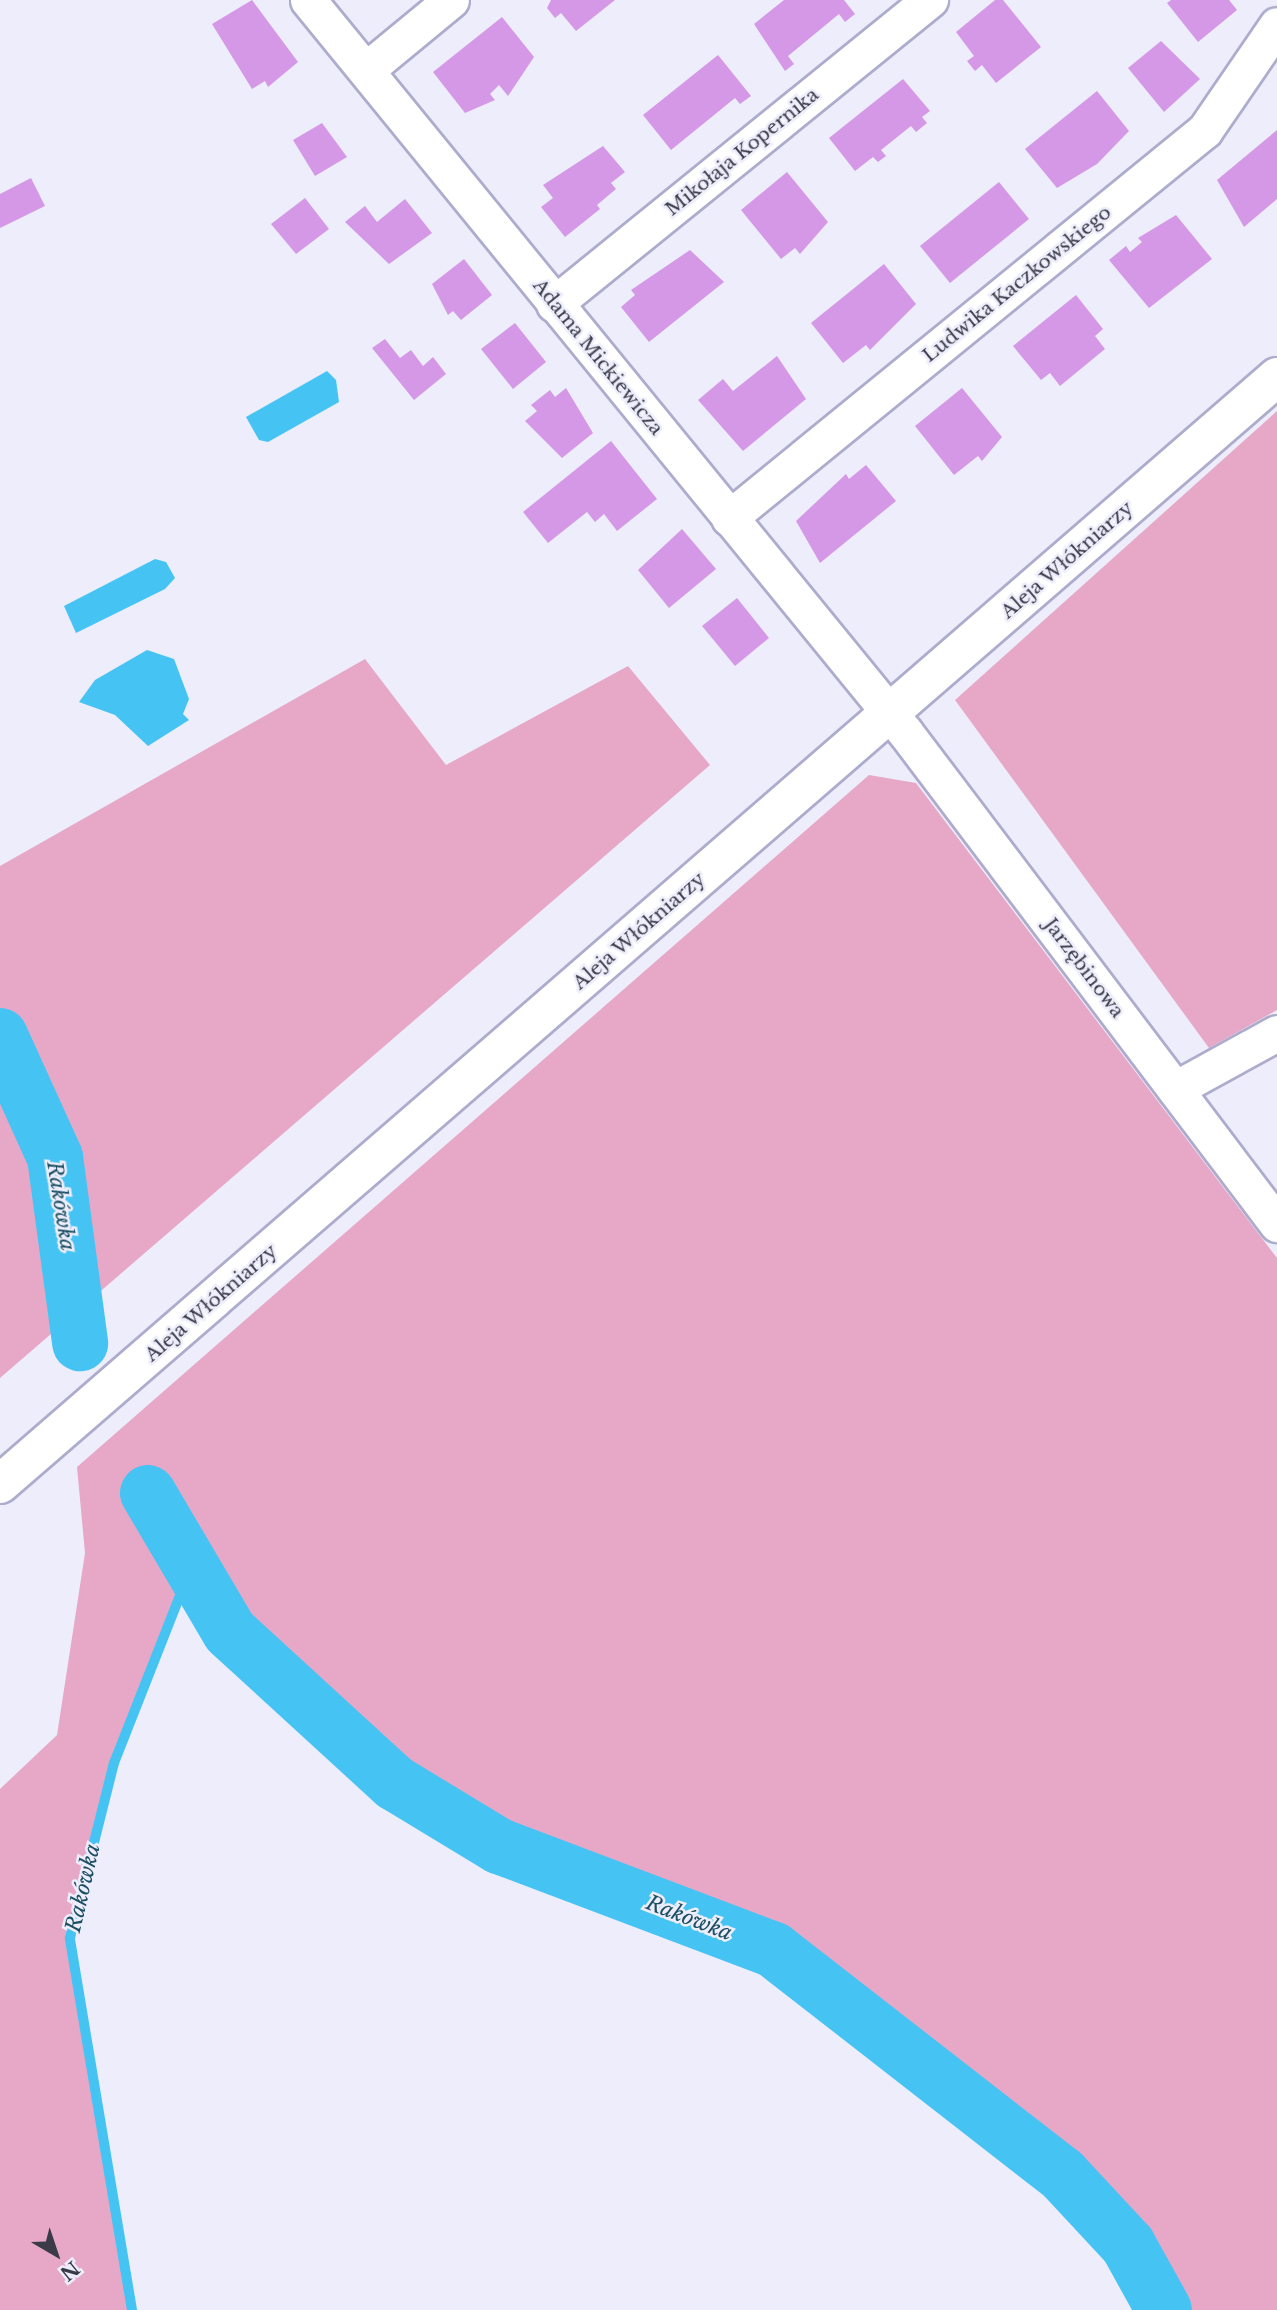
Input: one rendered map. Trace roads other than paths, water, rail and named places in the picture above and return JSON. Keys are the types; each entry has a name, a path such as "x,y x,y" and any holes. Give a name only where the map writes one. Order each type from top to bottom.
{"main road":[{"name":"Aleja Włókniarzy","path":"0,1484 1277,377"}],"street":[{"name":"Adama Mickiewicza","path":"308,0 889,713"},
{"path":"366,70 452,0"},
{"name":"Mikołaja Kopernika","path":"554,304 930,0"},
{"name":"Ludwika Kaczkowskiego","path":"729,518 1205,130 1277,25"},
{"name":"Jarzębinowa","path":"889,713 1277,1224"},
{"path":"1175,1088 1277,1033"}],"water":[{"path":"327,371 336,380 339,402 268,442 259,440 246,417"},
{"path":"155,559 166,562 175,578 165,589 76,633 64,606"},
{"path":"147,650 174,659 189,699 183,714 189,720 148,746 115,715 79,702 95,680"}],"waterway":[{"name":"Rakówka","path":"0,1036 55,1157 80,1343"},
{"name":"Rakówka","path":"148,1493 230,1632 395,1783 499,1846 774,1950 1062,2174 1128,2245 1164,2310"},
{"name":"Rakówka","path":"132,2310 70,1938 114,1763 193,1562"}]}
